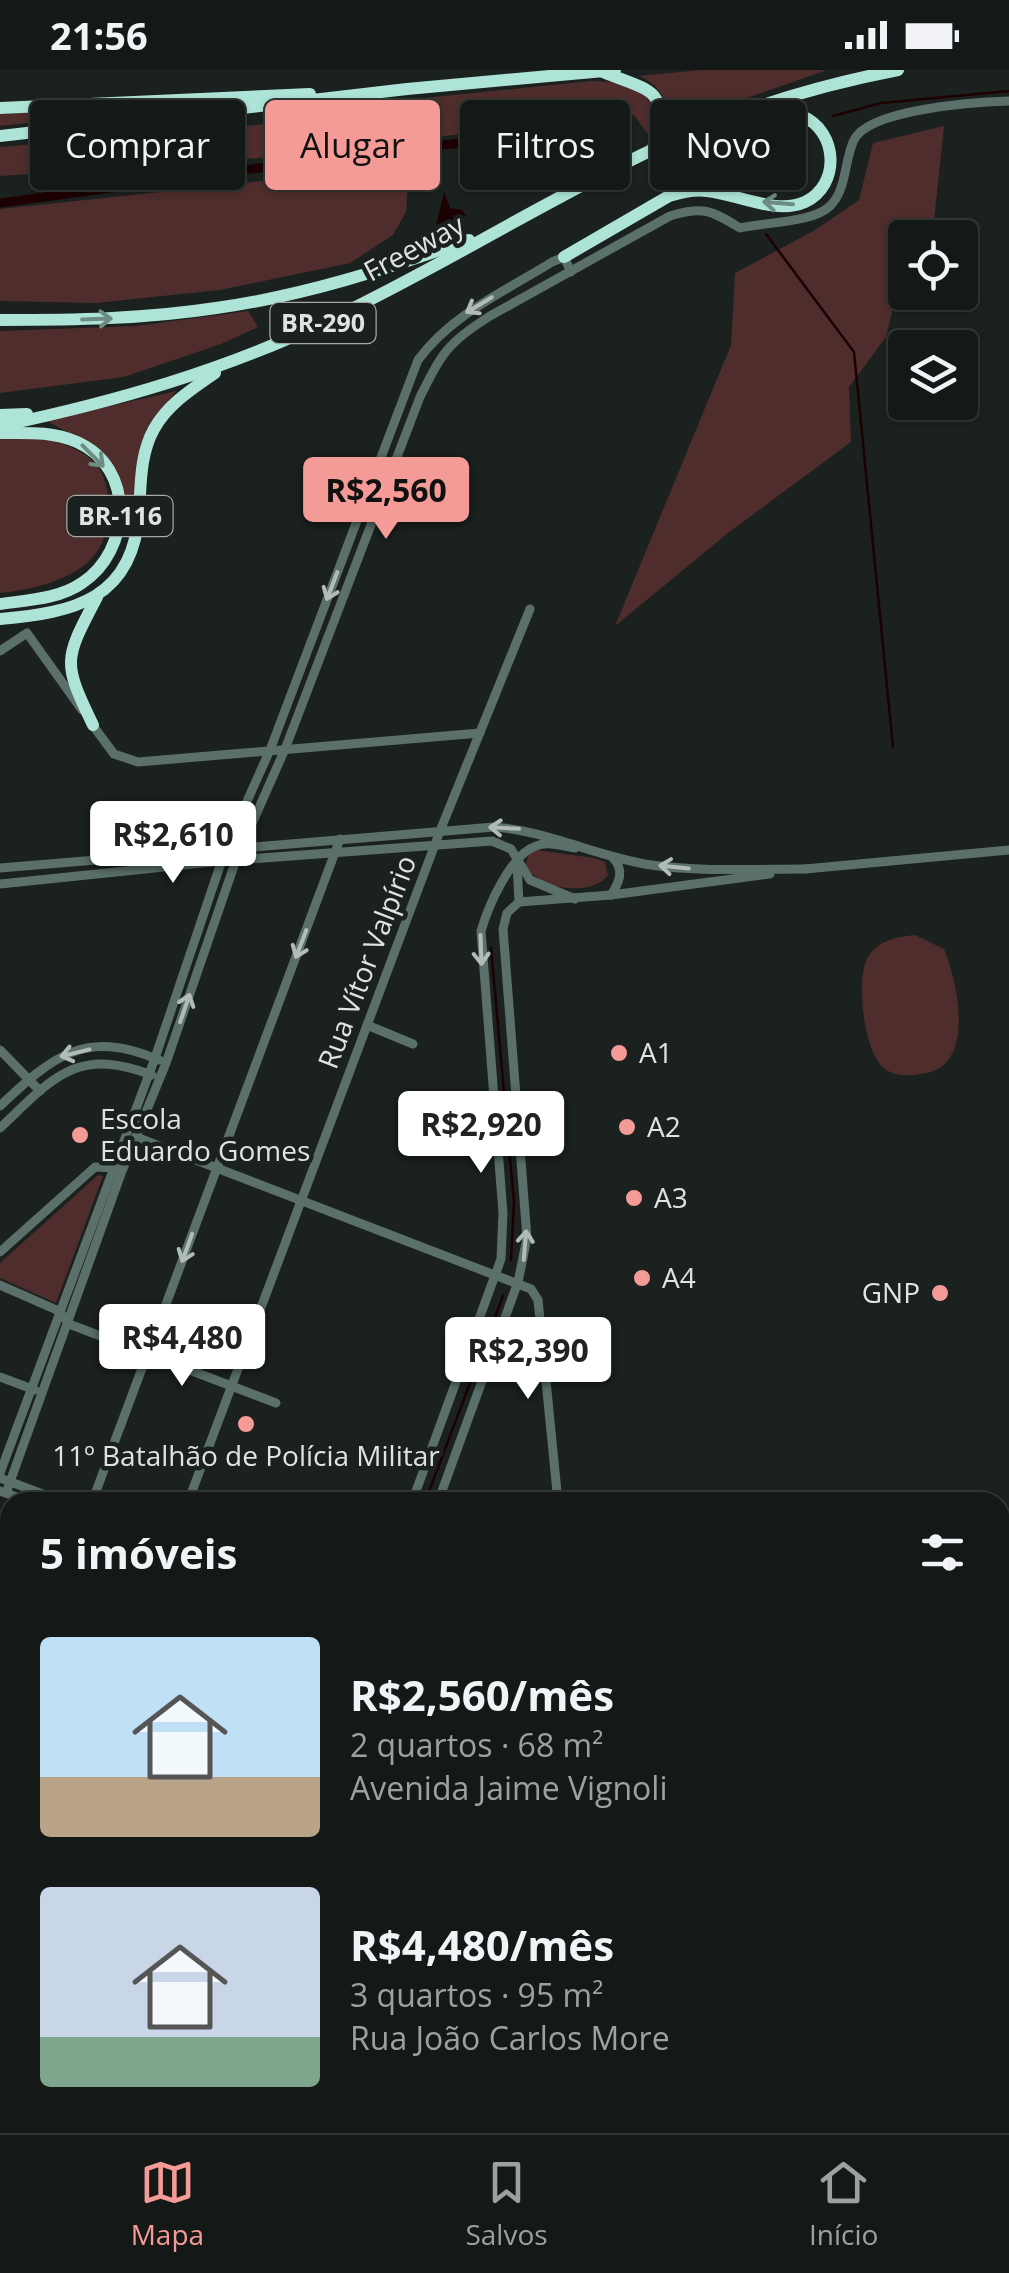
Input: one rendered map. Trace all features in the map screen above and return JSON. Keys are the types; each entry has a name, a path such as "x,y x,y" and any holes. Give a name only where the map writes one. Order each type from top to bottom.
{"highway":[{"path":"0,136 407,89 616,70"},
{"name":"Freeway","path":"781,100 842,81 898,70"},
{"path":"600,71 648,90 656,100"},
{"path":"0,108 407,89"},
{"path":"705,190 783,206 801,204 814,196 830,176 831,152 817,127 806,118"},
{"name":"Freeway","path":"0,430 231,362 395,288 650,151"},
{"path":"564,257 669,196 687,190"},
{"path":"0,320 126,318 254,302 356,278 500,229"},
{"path":"93,725 70,679 69,666 74,643 98,595 124,565 135,543 142,463 154,428 179,398 231,362"},
{"path":"0,416 70,411"},
{"name":"BR-116","path":"0,430 49,433 81,444 102,462 116,485 121,509 119,538 105,564 81,584 53,596 0,604"},
{"path":"0,620 51,615 98,595"}],"street":[{"path":"3,1492 4,1478 59,1311 166,1063 241,847 285,749 420,397 442,352 467,330 670,216 694,209 713,212 740,228 815,215 830,207 854,138 866,126 926,110 1009,101"},
{"path":"4,1478 69,1324 148,1074 226,848 270,750 418,360 435,336 463,315 548,265 564,257 571,272"},
{"path":"548,265 555,281"},
{"path":"380,458 395,464"},
{"name":"Rua Vítor Valpírio","path":"192,1492 440,831 530,609"},
{"path":"0,651 27,633 114,754 138,762 480,733"},
{"path":"0,868 494,827 528,830 610,856 689,869 806,869"},
{"path":"96,1492 340,839"},
{"path":"0,884 222,861 492,841 511,849 530,880 574,899"},
{"path":"312,842 336,852"},
{"path":"416,1492 496,1274 502,1247 503,1212 481,931 488,905 517,862 534,846 589,850"},
{"path":"442,1492 521,1284 526,1208 503,929 508,913 519,902 1009,850"},
{"path":"610,856 616,861 620,878 611,895"},
{"path":"64,862 65,878"},
{"path":"517,862 519,902"},
{"path":"367,1025 413,1044"},
{"path":"0,1106 50,1060 74,1052 130,1048 166,1063"},
{"path":"0,1050 40,1090"},
{"path":"0,1128 40,1090 77,1067 104,1062 124,1064 160,1078"},
{"path":"136,1137 521,1284 538,1300 557,1492"},
{"path":"0,1252 95,1167 118,1169"},
{"path":"0,1285 59,1311 69,1324 276,1403"},
{"path":"501,1329 521,1323 534,1328 542,1338"},
{"path":"0,1377 43,1393"},
{"path":"4,1478 39,1492"}],"shaded area":[{"path":"701,70 827,70 741,100 664,100 653,85 639,76"},
{"path":"614,82 648,96 650,129 647,133 634,115 630,115 630,100 460,100 460,134 440,136 440,100 405,100"},
{"path":"30,113 30,123 0,126 0,114"},
{"path":"265,124 265,157 245,159 245,126"},
{"path":"944,126 934,220 888,220 888,310 893,310 886,337 849,387 851,442 728,533 615,626 731,345 735,273 815,230 859,200 873,143"},
{"path":"30,144 30,174 0,176 0,147"},
{"path":"265,181 265,190 408,190 406,212 393,235 350,263 220,290 96,303 0,301 0,209 179,190 245,190 245,183"},
{"path":"444,192 450,208 462,210 466,216 439,228 436,225"},
{"path":"248,311 258,327 124,377 0,393 0,331 136,326"},
{"path":"176,391 141,450 132,518 118,480 103,457 82,440 46,421"},
{"path":"44,437 83,454 100,470 108,495 105,532 93,557 69,575 35,587 0,593 0,438"},
{"path":"530,852 594,858 605,862 608,875 590,887 552,885 525,865"},
{"path":"915,935 944,949 954,982 959,1022 957,1041 939,1069 902,1075 884,1068 871,1047 862,982 868,957 877,947 895,938"},
{"path":"98,1175 103,1176 56,1303 0,1278 0,1263"}],"waterway":[{"path":"833,116 881,103 1009,91"},
{"path":"440,145 460,143"},
{"path":"0,203 265,167"},
{"path":"766,234 854,352 893,747"},
{"path":"491,948 514,1202 511,1260"},
{"path":"429,1492 503,1296"}],"place":[{"name":"A1","path":"619,1053"},
{"name":"A2","path":"627,1127"},
{"name":"Escola Eduardo Gomes","path":"80,1135"},
{"name":"A3","path":"634,1198"},
{"name":"A4","path":"642,1278"},
{"name":"GNP","path":"940,1293"},
{"name":"11º Batalhão de Polícia Militar","path":"246,1424"}]}
